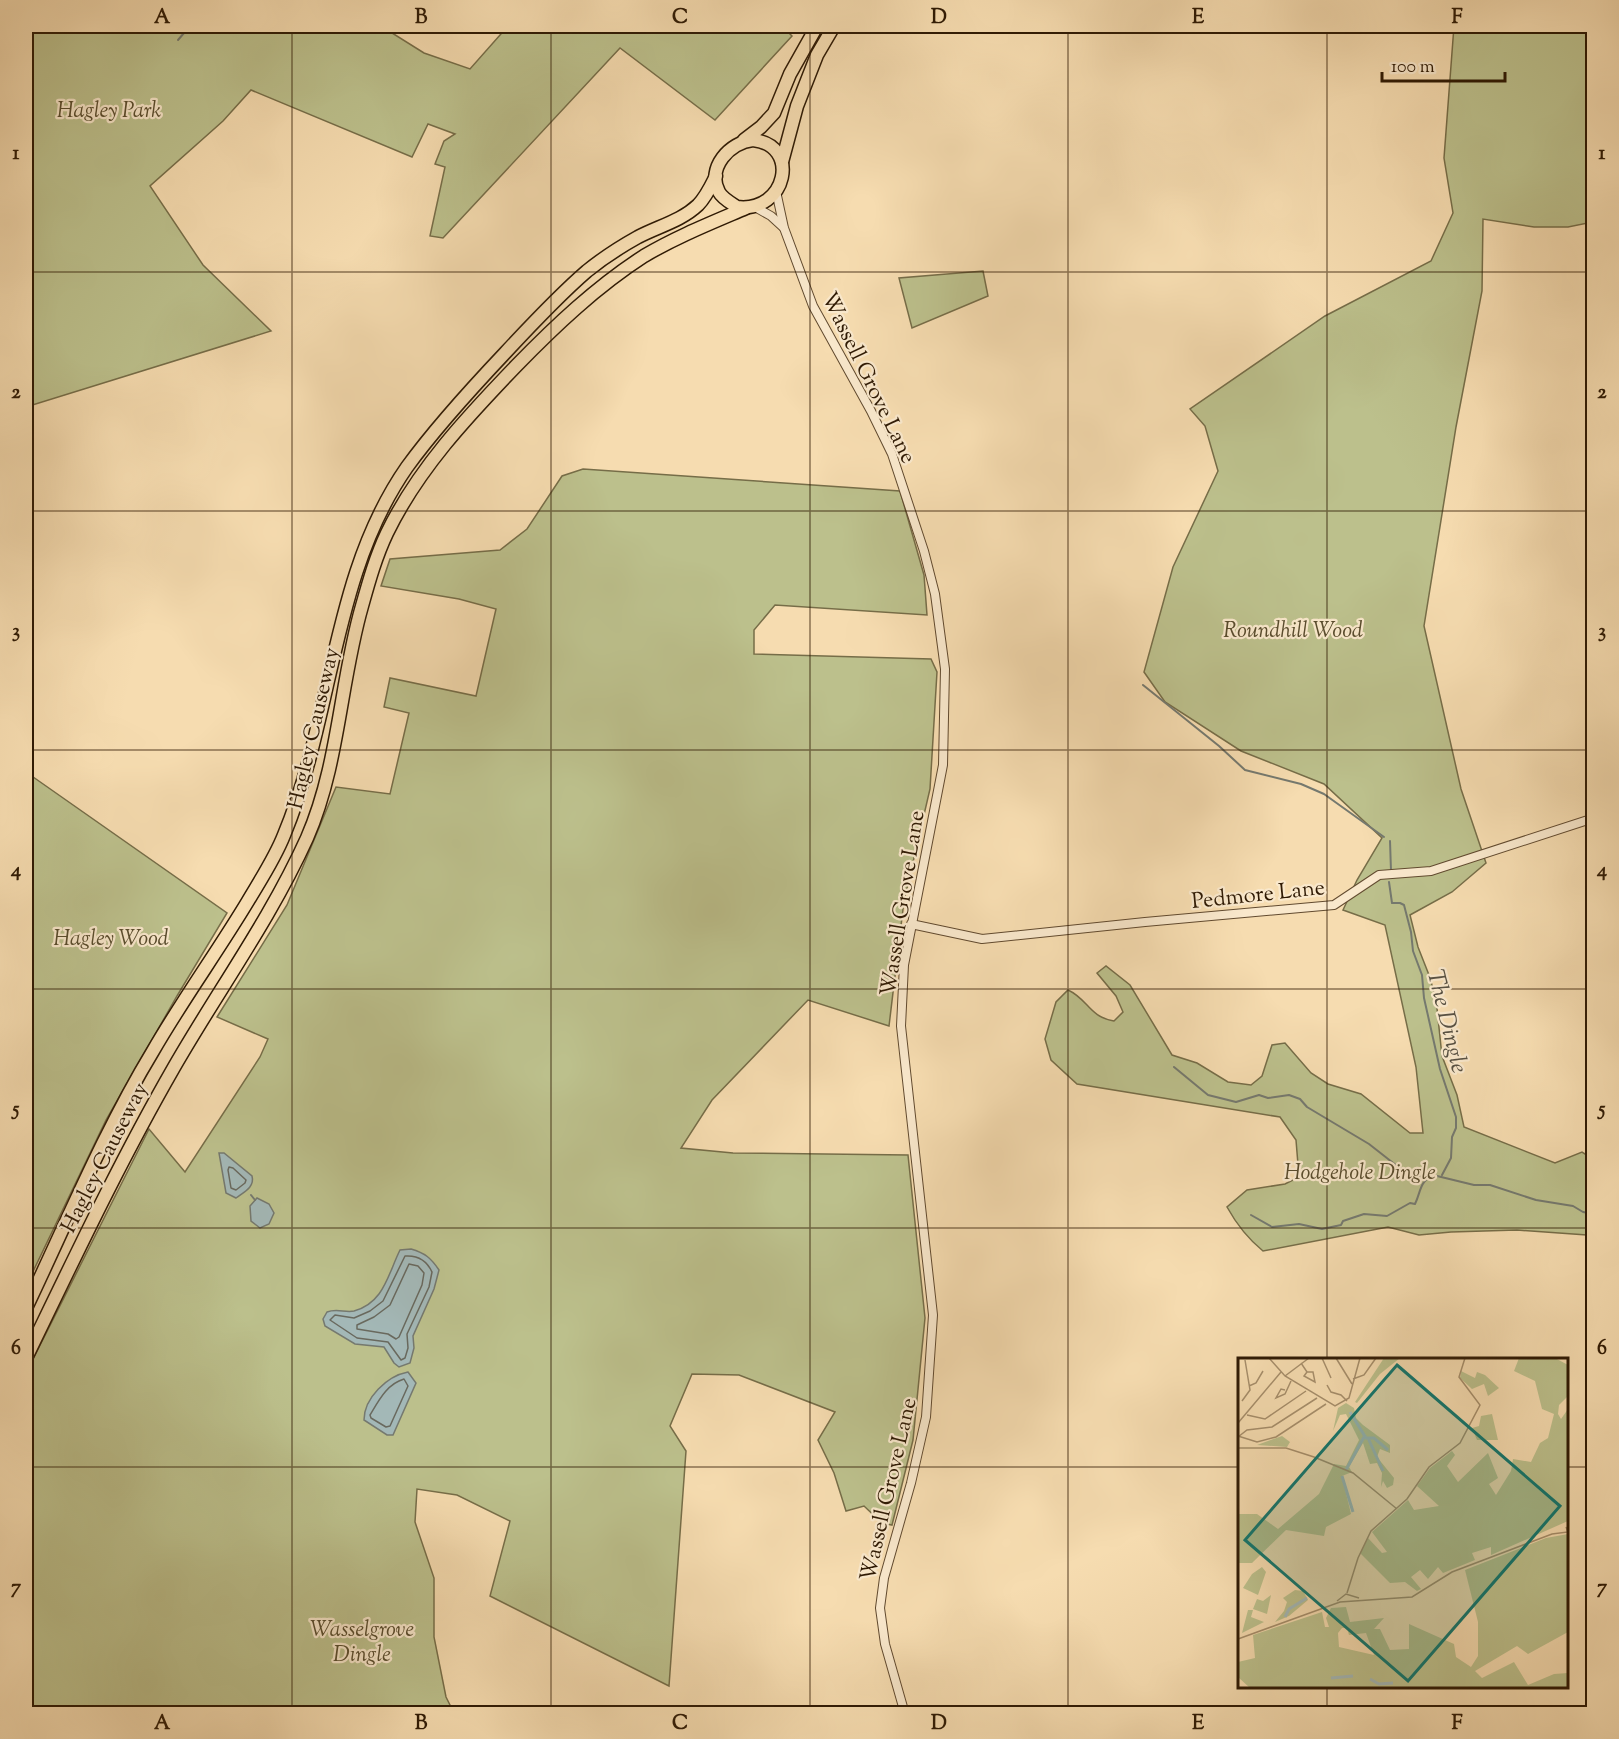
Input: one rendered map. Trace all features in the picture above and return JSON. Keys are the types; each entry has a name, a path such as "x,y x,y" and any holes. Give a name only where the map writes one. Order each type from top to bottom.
{"highway":[{"path":"817,26 790,74 774,113 761,127 725,154 717,166 719,192 737,207 750,208 777,192 782,176 782,162 797,106 817,55 834,26"},
{"path":"743,141 760,141 768,144 775,150 782,162"},
{"name":"Hagley Causeway","path":"26,1308 113,1125 150,1054 185,997 231,930 283,837 302,786 319,726 345,606 361,556 390,495 408,466 443,422 483,376 553,304 605,257 638,237 676,221 690,212 701,202 716,176"},
{"name":"Hagley Causeway","path":"26,1358 136,1136 178,1059 273,906 308,836 325,789 360,610 376,560 402,505 454,432 532,350 595,290 647,254 694,230 750,208"}],"street":[{"name":"Wassell Grove Lane","path":"777,192 784,228 813,306 892,454 924,551 935,594 945,669 943,765 904,965 901,1026 933,1315 926,1417 911,1483 884,1578 880,1608 885,1644 905,1713"},
{"path":"750,208 771,216 784,228"},
{"name":"Pedmore Lane","path":"911,924 982,939 1145,921 1335,905 1379,876 1431,871 1593,818"}],"green space":[{"name":"Hagley Park","path":"26,26 381,26 424,53 470,69 508,26 782,26 792,36 715,120 620,48 443,238 430,236 445,167 435,164 444,141 455,134 428,124 412,157 251,90 223,121 150,186 203,265 271,331 26,407"},
{"name":"Roundhill Wood","path":"1454,26 1593,26 1593,222 1568,227 1534,227 1483,219 1482,291 1456,427 1424,626 1461,789 1486,863 1452,892 1410,915 1418,947 1436,999 1442,1056 1457,1095 1464,1127 1555,1163 1582,1152 1593,1159 1593,1238 1587,1235 1517,1230 1419,1235 1388,1227 1263,1251 1243,1231 1227,1207 1247,1190 1285,1184 1299,1177 1296,1140 1280,1117 1077,1084 1051,1060 1045,1039 1056,1002 1068,990 1099,1016 1106,1019 1114,1021 1123,1012 1116,996 1097,973 1106,966 1130,985 1172,1055 1197,1063 1228,1082 1251,1085 1262,1076 1272,1045 1285,1043 1311,1073 1328,1084 1361,1094 1410,1133 1423,1133 1416,1067 1385,925 1343,910 1357,880 1382,838 1324,784 1241,751 1165,702 1144,672 1173,567 1218,471 1205,426 1190,409 1325,316 1431,261 1453,213 1444,158"},
{"path":"983,271 988,296 912,328 899,278"},
{"name":"Wasselgrove Dingle","path":"583,469 900,491 924,575 927,615 775,605 754,630 754,654 931,659 937,672 930,789 904,901 889,1026 808,1000 712,1100 681,1148 733,1153 908,1155 925,1318 913,1440 892,1525 882,1523 864,1506 846,1511 834,1473 818,1440 835,1412 739,1375 692,1374 670,1426 686,1451 669,1686 490,1596 510,1521 457,1495 417,1489 415,1522 434,1578 434,1637 446,1697 454,1713 26,1713 26,1373 149,1129 185,1172 260,1057 268,1039 217,1017 287,905 336,787 390,794 409,713 384,707 390,678 476,696 496,609 459,599 381,586 390,559 500,550 527,529 562,476"},
{"name":"Hagley Wood","path":"26,772 227,913 106,1120 26,1286"}],"water":[{"path":"219,1153 224,1153 252,1176 250,1186 236,1198 226,1193"},
{"path":"257,1198 269,1204 274,1213 269,1224 260,1228 251,1221 250,1206"},
{"path":"411,1249 427,1256 439,1270 434,1289 413,1336 414,1348 410,1363 399,1367 384,1347 355,1344 325,1326 323,1319 327,1312 354,1311 372,1301 384,1286 400,1250"},
{"path":"408,1372 416,1383 393,1435 387,1435 364,1420 365,1412 378,1389 392,1378"}],"waterway":[{"path":"178,40 186,26"},
{"name":"The Dingle","path":"1143,685 1245,770 1301,784 1324,794 1384,837"},
{"name":"The Dingle","path":"1390,841 1391,871"},
{"name":"The Dingle","path":"1389,882 1392,903 1404,905 1413,951 1422,975 1424,998 1440,1069 1456,1117 1451,1158 1442,1175"},
{"path":"1174,1067 1208,1095 1236,1102 1259,1095 1268,1098 1289,1095 1300,1099 1307,1107 1369,1144 1406,1173 1426,1178"},
{"name":"The Dingle","path":"1251,1215 1272,1227 1299,1224 1322,1229 1341,1225 1343,1221 1364,1214 1387,1216 1410,1203 1415,1204 1423,1184 1433,1175 1474,1185 1490,1185 1536,1200 1573,1206 1583,1212 1594,1214"},
{"path":"251,1195 255,1200"}],"park label":[{"name":"Hodgehole Dingle","path":"1360,1171"}]}
